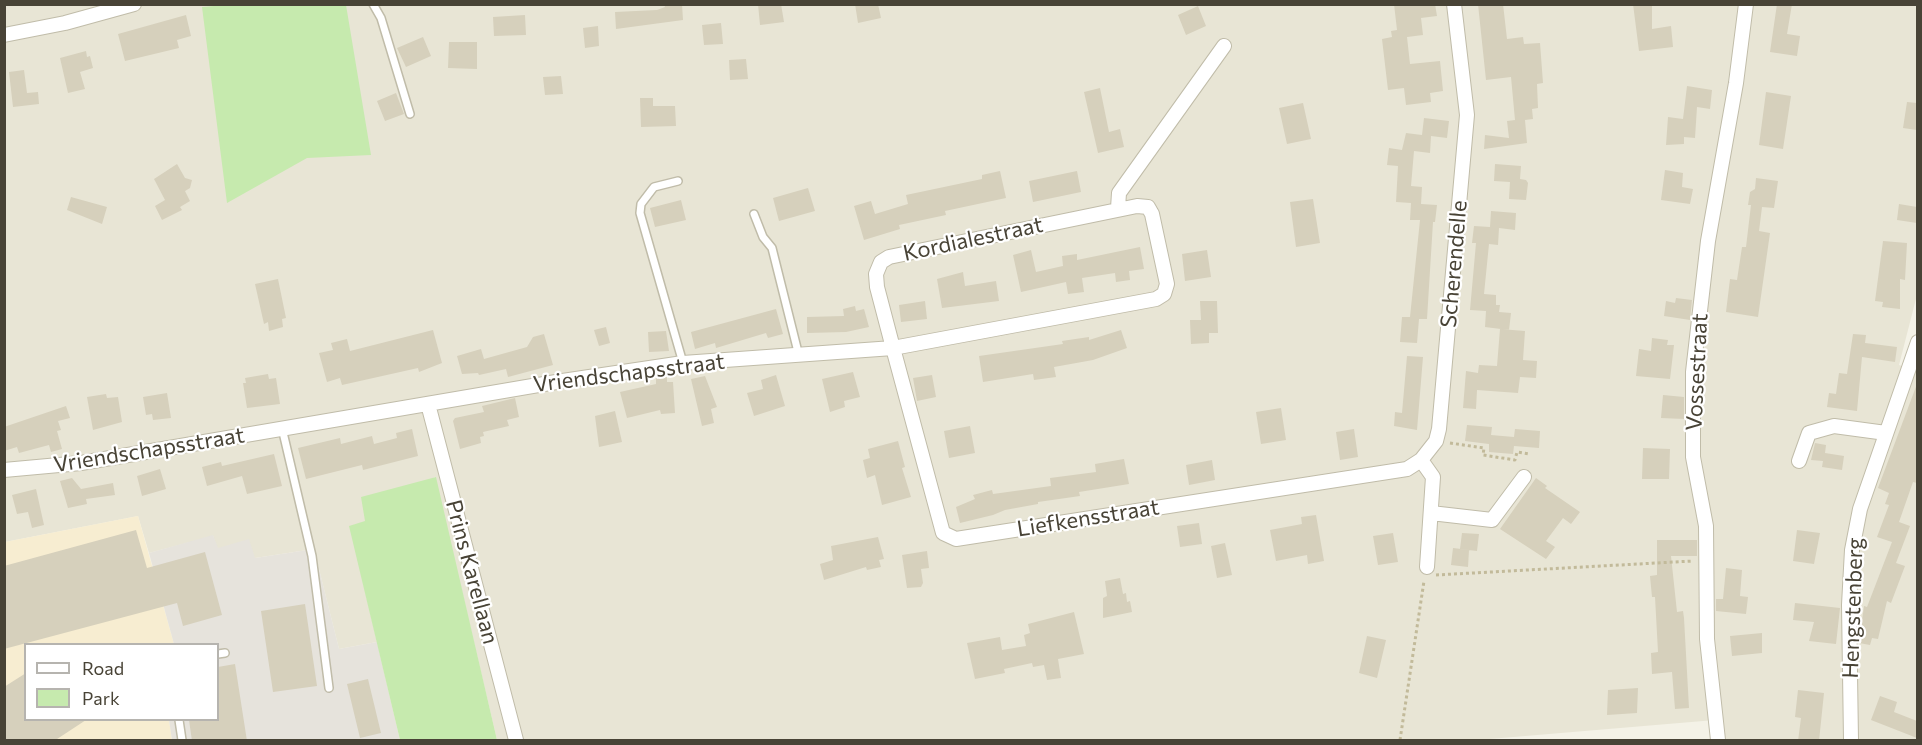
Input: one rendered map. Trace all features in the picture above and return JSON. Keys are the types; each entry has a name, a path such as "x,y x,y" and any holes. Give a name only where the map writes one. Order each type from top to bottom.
{"street":[{"path":"4,35 65,23 134,4"},
{"name":"Scherendelle","path":"1436,441 1467,116 1454,4"},
{"name":"Vossestraat","path":"1718,741 1707,639 1706,526 1693,457 1693,372 1708,241 1736,83 1746,4"},
{"path":"1118,208 1119,193 1224,46"},
{"name":"Kordialestraat","path":"893,348 876,274 881,262 889,257 1118,208 1148,207"},
{"name":"Vriendschapsstraat","path":"4,470 81,463 683,363 893,348 1156,299 1164,294 1167,284 1152,214 1148,207"},
{"name":"Hengstenberg","path":"1851,741 1849,605 1852,550 1860,509 1917,342"},
{"name":"Liefkensstraat","path":"893,348 944,533 950,538 1407,469 1421,460"},
{"name":"Prins Karellaan","path":"428,404 516,741"},
{"path":"1799,461 1809,434 1834,426 1886,433"},
{"path":"1426,567 1433,477 1421,460 1436,441"},
{"path":"1431,513 1492,520 1524,477"}],"lane":[{"path":"373,4 381,18 410,114"},
{"path":"678,181 654,187 642,204 640,213 683,363"},
{"path":"754,214 763,237 772,248 799,356"},
{"path":"282,428 312,556 329,688"},
{"path":"179,721 182,741"}],"path":[{"path":"1436,441 1484,448 1484,455 1515,460 1516,452 1529,454"},
{"path":"1400,741 1426,567 1442,577 1707,560"}],"shaded area":[{"path":"5,5 1917,5 1918,291 1899,365 1918,372 1917,740 1718,740 1715,720 1478,740 497,740 435,477 365,522 350,526 377,642 339,649 314,549 255,558 217,548 213,536 149,553 138,516 5,542"},
{"path":"138,516 174,643 24,643 24,721 169,721 172,740 5,740 5,542"},
{"path":"213,535 218,548 249,539 255,558 314,549 339,649 377,642 400,740 172,740 169,721 219,721 219,643 174,643 149,553"}],"green space":[{"path":"346,5 371,155 307,158 227,203 202,7"},
{"path":"436,477 497,740 400,740 349,526 365,521 361,497"}],"building":[{"path":"664,4 682,4 683,20 616,29 615,12 657,10 665,7"},
{"path":"758,4 781,4 784,22 760,25"},
{"path":"855,4 878,4 881,18 858,23"},
{"path":"1394,4 1435,4 1437,16 1421,18 1423,35 1407,37 1410,64 1440,61 1443,91 1430,93 1431,102 1406,105 1404,88 1388,90 1382,39 1392,37 1391,31 1397,30"},
{"path":"1478,4 1503,4 1507,39 1523,37 1524,44 1540,43 1543,83 1537,84 1538,108 1532,109 1533,119 1525,120 1527,143 1484,149 1485,135 1509,138 1507,121 1515,120 1511,77 1486,80"},
{"path":"1633,4 1652,4 1652,29 1671,26 1673,47 1639,51"},
{"path":"1777,4 1792,4 1787,34 1800,36 1797,56 1770,52"},
{"path":"1198,6 1206,26 1186,35 1178,15"},
{"path":"186,15 191,36 177,40 179,48 125,61 118,34"},
{"path":"525,15 526,35 494,36 493,17"},
{"path":"721,23 723,44 704,45 702,25"},
{"path":"598,26 599,46 585,48 583,28"},
{"path":"423,37 431,56 406,67 397,48"},
{"path":"449,42 477,42 477,69 448,68"},
{"path":"86,51 93,68 80,72 85,89 68,93 60,58"},
{"path":"746,59 748,79 730,80 729,60"},
{"path":"24,70 27,93 38,92 39,104 13,107 9,72"},
{"path":"561,76 563,94 545,95 543,77"},
{"path":"1687,86 1712,90 1710,109 1697,107 1695,138 1684,137 1684,144 1666,145 1668,117 1683,119"},
{"path":"1100,88 1109,132 1120,129 1124,147 1098,153 1084,92"},
{"path":"1766,92 1791,96 1783,149 1759,145"},
{"path":"396,93 404,114 385,121 377,101"},
{"path":"640,98 653,98 653,106 675,106 676,126 641,127"},
{"path":"1907,102 1917,103 1917,130 1903,128"},
{"path":"1303,103 1311,139 1287,144 1279,108"},
{"path":"1424,118 1449,121 1447,138 1431,136 1430,153 1414,151 1411,186 1422,187 1421,204 1437,205 1435,222 1433,222 1427,319 1419,319 1417,343 1400,342 1402,317 1410,317 1420,220 1410,220 1411,203 1396,202 1398,166 1387,165 1389,148 1402,150 1406,133 1422,135"},
{"path":"177,164 185,178 192,180 190,188 185,191 190,201 180,207 182,210 162,220 155,206 165,200 154,179"},
{"path":"1495,164 1521,166 1520,179 1528,183 1526,200 1509,199 1510,182 1494,181"},
{"path":"1665,170 1683,173 1682,187 1693,189 1690,204 1661,200"},
{"path":"1000,171 1006,198 945,211 946,215 899,225 900,229 864,240 854,206 871,201 875,214 908,204 906,195 982,179 982,175"},
{"path":"1077,171 1081,192 1033,202 1029,181"},
{"path":"1756,178 1778,181 1774,208 1762,207 1759,231 1770,233 1758,317 1726,312 1730,279 1737,280 1742,247 1746,247 1751,205 1748,205 1750,192 1755,189"},
{"path":"808,188 815,211 779,221 773,198"},
{"path":"71,197 107,207 102,224 67,210"},
{"path":"1313,199 1320,243 1296,247 1290,202"},
{"path":"681,200 686,220 655,227 650,208"},
{"path":"1899,204 1917,207 1917,223 1897,220"},
{"path":"1491,211 1516,213 1515,230 1499,228 1498,245 1489,244 1484,294 1496,295 1496,305 1500,305 1499,312 1511,313 1509,330 1485,327 1486,311 1470,310 1476,243 1472,243 1474,226 1490,227"},
{"path":"1883,241 1907,243 1905,280 1900,279 1900,309 1882,307 1883,302 1875,301"},
{"path":"1140,247 1144,269 1129,271 1130,280 1116,282 1115,273 1082,278 1084,292 1068,294 1066,282 1021,292 1013,255 1031,250 1036,272 1063,266 1062,256 1077,254 1077,260"},
{"path":"1207,250 1211,277 1185,281 1182,254"},
{"path":"963,272 965,286 996,281 999,301 942,308 937,279"},
{"path":"278,279 286,318 282,319 283,327 269,331 268,322 264,324 255,284"},
{"path":"1676,298 1692,300 1690,320 1664,316 1666,301 1675,303"},
{"path":"925,301 927,319 901,322 899,305"},
{"path":"1200,301 1217,301 1218,333 1209,333 1209,343 1191,344 1190,320 1201,320"},
{"path":"855,306 856,311 864,309 869,327 846,332 807,333 807,317 844,316 843,309"},
{"path":"776,309 783,334 768,338 766,333 716,348 715,343 695,349 691,332"},
{"path":"606,327 610,343 599,346 594,330"},
{"path":"1500,329 1525,331 1523,360 1537,361 1536,378 1520,377 1518,393 1477,390 1476,409 1463,408 1466,371 1478,373 1479,365 1497,366"},
{"path":"433,330 442,363 419,372 418,368 342,385 340,378 327,382 319,353 333,350 331,343 347,339 350,351"},
{"path":"1121,330 1127,348 1093,360 1054,367 1056,377 1034,380 1033,374 983,382 979,356 1063,344 1062,341 1089,337 1089,340"},
{"path":"666,331 669,351 649,352 648,332"},
{"path":"544,334 553,365 508,377 506,369 479,375 478,373 462,374 457,356 481,349 484,359 527,347 533,337"},
{"path":"1853,334 1866,335 1865,343 1897,347 1895,362 1862,357 1857,411 1827,407 1829,393 1836,394 1839,373 1847,374"},
{"path":"1652,338 1668,340 1667,345 1674,345 1670,379 1636,376 1639,349 1651,351"},
{"path":"1407,356 1423,357 1417,430 1394,426 1395,412 1402,413"},
{"path":"853,372 860,397 844,401 845,407 830,412 822,379"},
{"path":"268,374 269,379 276,378 280,404 247,408 243,383 246,383 245,378"},
{"path":"776,375 785,406 754,416 747,393 763,389 761,380"},
{"path":"932,375 936,397 917,401 913,378"},
{"path":"667,376 667,382 673,382 675,413 661,414 660,410 627,418 620,392 656,384 656,377"},
{"path":"705,376 717,407 711,409 714,423 702,426 691,379"},
{"path":"1917,384 1917,483 1913,482 1899,522 1910,526 1896,563 1905,566 1891,603 1887,601 1878,639 1872,638 1870,645 1859,643 1864,606 1867,607 1892,542 1877,537 1889,505 1885,504 1889,493 1878,488"},
{"path":"167,393 171,418 153,420 152,414 146,415 143,397"},
{"path":"106,394 107,398 118,397 122,422 93,430 87,397"},
{"path":"1663,395 1684,397 1684,419 1661,418"},
{"path":"515,398 519,417 507,420 509,426 483,432 484,436 480,437 481,443 460,449 453,421 455,418 484,412 482,406"},
{"path":"66,406 70,418 58,421 61,430 57,431 62,449 51,452 49,445 19,453 17,447 4,451 4,427"},
{"path":"1281,408 1286,440 1261,444 1256,412"},
{"path":"615,411 622,442 599,447 595,416"},
{"path":"1467,425 1492,427 1491,435 1514,437 1515,429 1540,431 1539,448 1514,446 1513,454 1489,452 1489,444 1465,441"},
{"path":"970,426 975,453 949,458 944,431"},
{"path":"412,429 418,456 363,470 362,465 306,479 298,448 340,438 341,444 372,436 374,444 397,438 396,433"},
{"path":"1354,429 1358,457 1340,460 1336,432"},
{"path":"898,441 905,467 902,468 911,497 882,505 875,475 867,478 863,460 870,458 868,449"},
{"path":"1815,443 1826,445 1825,453 1844,456 1842,470 1822,467 1823,461 1811,460"},
{"path":"1643,448 1670,449 1669,479 1642,479"},
{"path":"274,454 282,486 247,494 242,476 207,486 202,467 221,462 222,466"},
{"path":"1124,459 1129,484 1079,492 1080,496 1038,502 1038,504 1005,510 960,523 956,507 975,499 973,495 992,490 993,494 1051,486 1050,478 1096,472 1095,464"},
{"path":"1212,460 1215,480 1189,485 1186,465"},
{"path":"160,469 166,489 142,496 137,476"},
{"path":"72,478 81,489 113,483 115,495 86,499 87,504 68,508 60,481"},
{"path":"1536,478 1547,486 1545,488 1580,512 1571,524 1563,518 1546,541 1555,547 1546,559 1500,529"},
{"path":"36,489 44,525 32,528 28,512 17,514 12,495"},
{"path":"1316,515 1324,561 1308,564 1307,555 1276,561 1270,530 1302,524 1301,517"},
{"path":"1199,523 1202,544 1180,547 1177,526"},
{"path":"136,530 147,568 205,552 222,615 183,626 177,603 4,649 4,566"},
{"path":"1797,530 1820,533 1814,564 1793,561"},
{"path":"1393,533 1398,562 1378,565 1373,536"},
{"path":"1462,533 1479,534 1477,551 1460,549"},
{"path":"878,537 884,559 879,560 881,567 867,570 866,567 824,580 820,564 833,560 831,546"},
{"path":"1657,540 1697,540 1697,556 1671,556 1677,612 1683,611 1684,618 1689,708 1675,709 1672,672 1652,674 1651,653 1658,652 1655,597 1652,597 1650,576 1657,575"},
{"path":"1225,543 1232,575 1217,578 1211,546"},
{"path":"1453,548 1469,550 1468,567 1451,565"},
{"path":"927,551 929,568 921,569 923,583 921,587 907,588 902,555"},
{"path":"1726,568 1742,570 1740,596 1748,597 1746,614 1716,611 1716,599 1723,599"},
{"path":"1120,578 1123,594 1126,593 1127,602 1130,601 1132,612 1103,618 1103,598 1107,596 1105,581"},
{"path":"1795,603 1840,608 1836,644 1809,641 1814,622 1793,620"},
{"path":"305,604 317,686 273,692 261,611"},
{"path":"1074,612 1084,654 1058,659 1061,678 1047,680 1044,665 1033,667 1032,663 1004,669 1005,673 975,679 967,643 1000,637 1002,650 1026,646 1024,635 1030,633 1028,624"},
{"path":"1762,633 1762,653 1732,656 1730,636"},
{"path":"1367,636 1386,640 1377,678 1359,673"},
{"path":"235,664 247,741 192,741 189,721 219,721 219,667"},
{"path":"24,674 24,721 84,721 54,741 4,741 4,687"},
{"path":"368,679 381,733 360,738 347,684"},
{"path":"1638,688 1637,713 1607,715 1608,690"},
{"path":"1798,690 1824,693 1819,741 1798,741 1801,718 1795,717"},
{"path":"1880,696 1897,702 1894,712 1917,721 1917,738 1871,720"}]}
